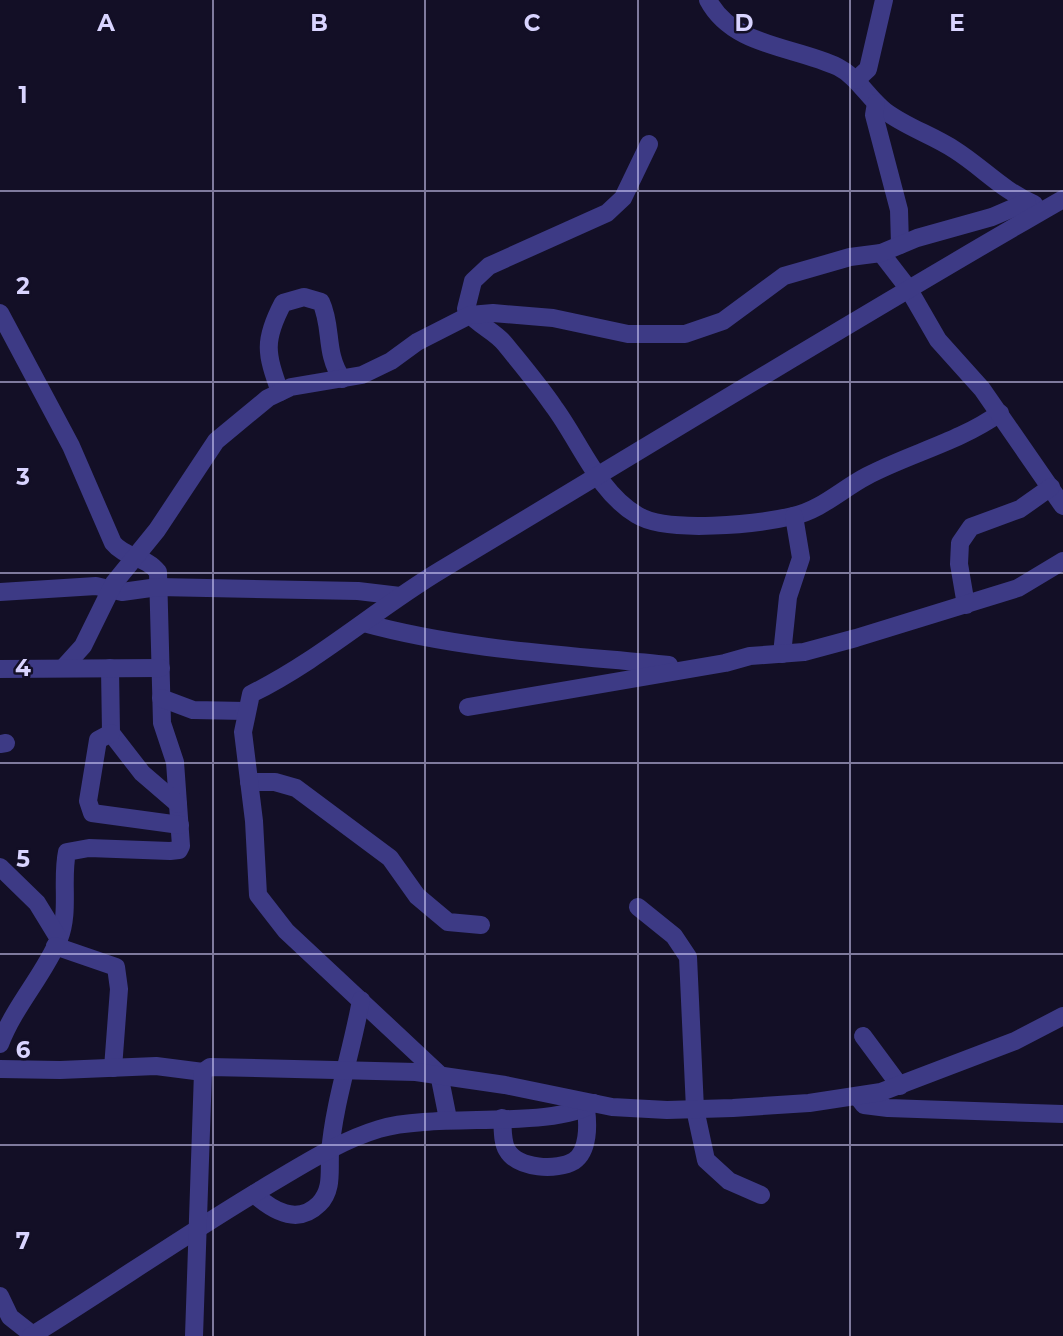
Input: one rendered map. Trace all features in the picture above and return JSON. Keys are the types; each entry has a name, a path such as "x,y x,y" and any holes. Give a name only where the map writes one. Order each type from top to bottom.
{"lane":[{"path":"708,0 718,16 746,35 822,60 856,80 876,103 907,126 932,135 958,152 1012,195 1054,210"},
{"path":"856,80 868,69 884,0"},
{"path":"876,103 874,115 899,210 900,245"},
{"path":"649,144 623,198 607,213 512,253 489,266 473,281 466,309 502,339 554,406 598,476 620,503 638,517 662,524 702,526 794,516 825,504 869,474 972,433 1000,413"},
{"path":"448,1119 439,1074 286,931 258,895 243,732 251,694 286,677 400,596 908,288 1054,210 1063,199"},
{"path":"64,667 83,646 111,590 134,556 157,530 216,441 291,387 362,374 391,362 417,342 470,315 494,313 553,318 628,334 661,337 685,334 723,321 784,276 829,262 881,253 992,217 1027,202"},
{"path":"881,253 908,288 938,340 1000,413 1063,506"},
{"path":"280,393 268,356 269,330 283,303 304,297 320,302 326,314 331,362 342,379"},
{"path":"0,313 71,446 113,542 120,551 151,563 158,572 162,723 175,762 180,825 179,850 89,848 67,852 64,915 57,942 12,1015 0,1044"},
{"path":"966,605 959,564 960,543 971,527 1020,509 1051,486"},
{"path":"782,654 788,597 801,558 794,516"},
{"path":"468,707 750,656 804,652 1018,588 1063,561"},
{"path":"0,592 96,586 122,592 159,587 359,591 400,596"},
{"path":"364,623 400,633 474,644 670,665 684,669"},
{"path":"110,668 111,733 142,773 178,804"},
{"path":"0,669 161,668"},
{"path":"162,698 193,710 246,711"},
{"path":"111,733 98,740 88,801 92,813 180,825"},
{"path":"249,782 275,782 296,788 390,859 417,896 448,922 481,925"},
{"path":"0,867 37,903 57,942 116,967 120,989 113,1068"},
{"path":"638,907 674,936 688,957 695,1109 706,1160 729,1181 761,1195"},
{"path":"254,1194 273,1211 299,1216 318,1205 329,1189 330,1150 361,1000"},
{"path":"0,1069 156,1066 202,1072 210,1067 439,1074 590,1106 695,1109 809,1103 900,1086 1015,1041 1061,1019"},
{"path":"863,1036 900,1086"},
{"path":"194,1336 202,1072"},
{"path":"857,1096 864,1105 888,1108 1063,1114"},
{"path":"0,1303 10,1317 32,1335 198,1227 330,1150 380,1129 423,1120 502,1118 590,1106"},
{"path":"502,1118 507,1150 514,1158 532,1165 558,1165 575,1160 584,1148 590,1106"}]}
